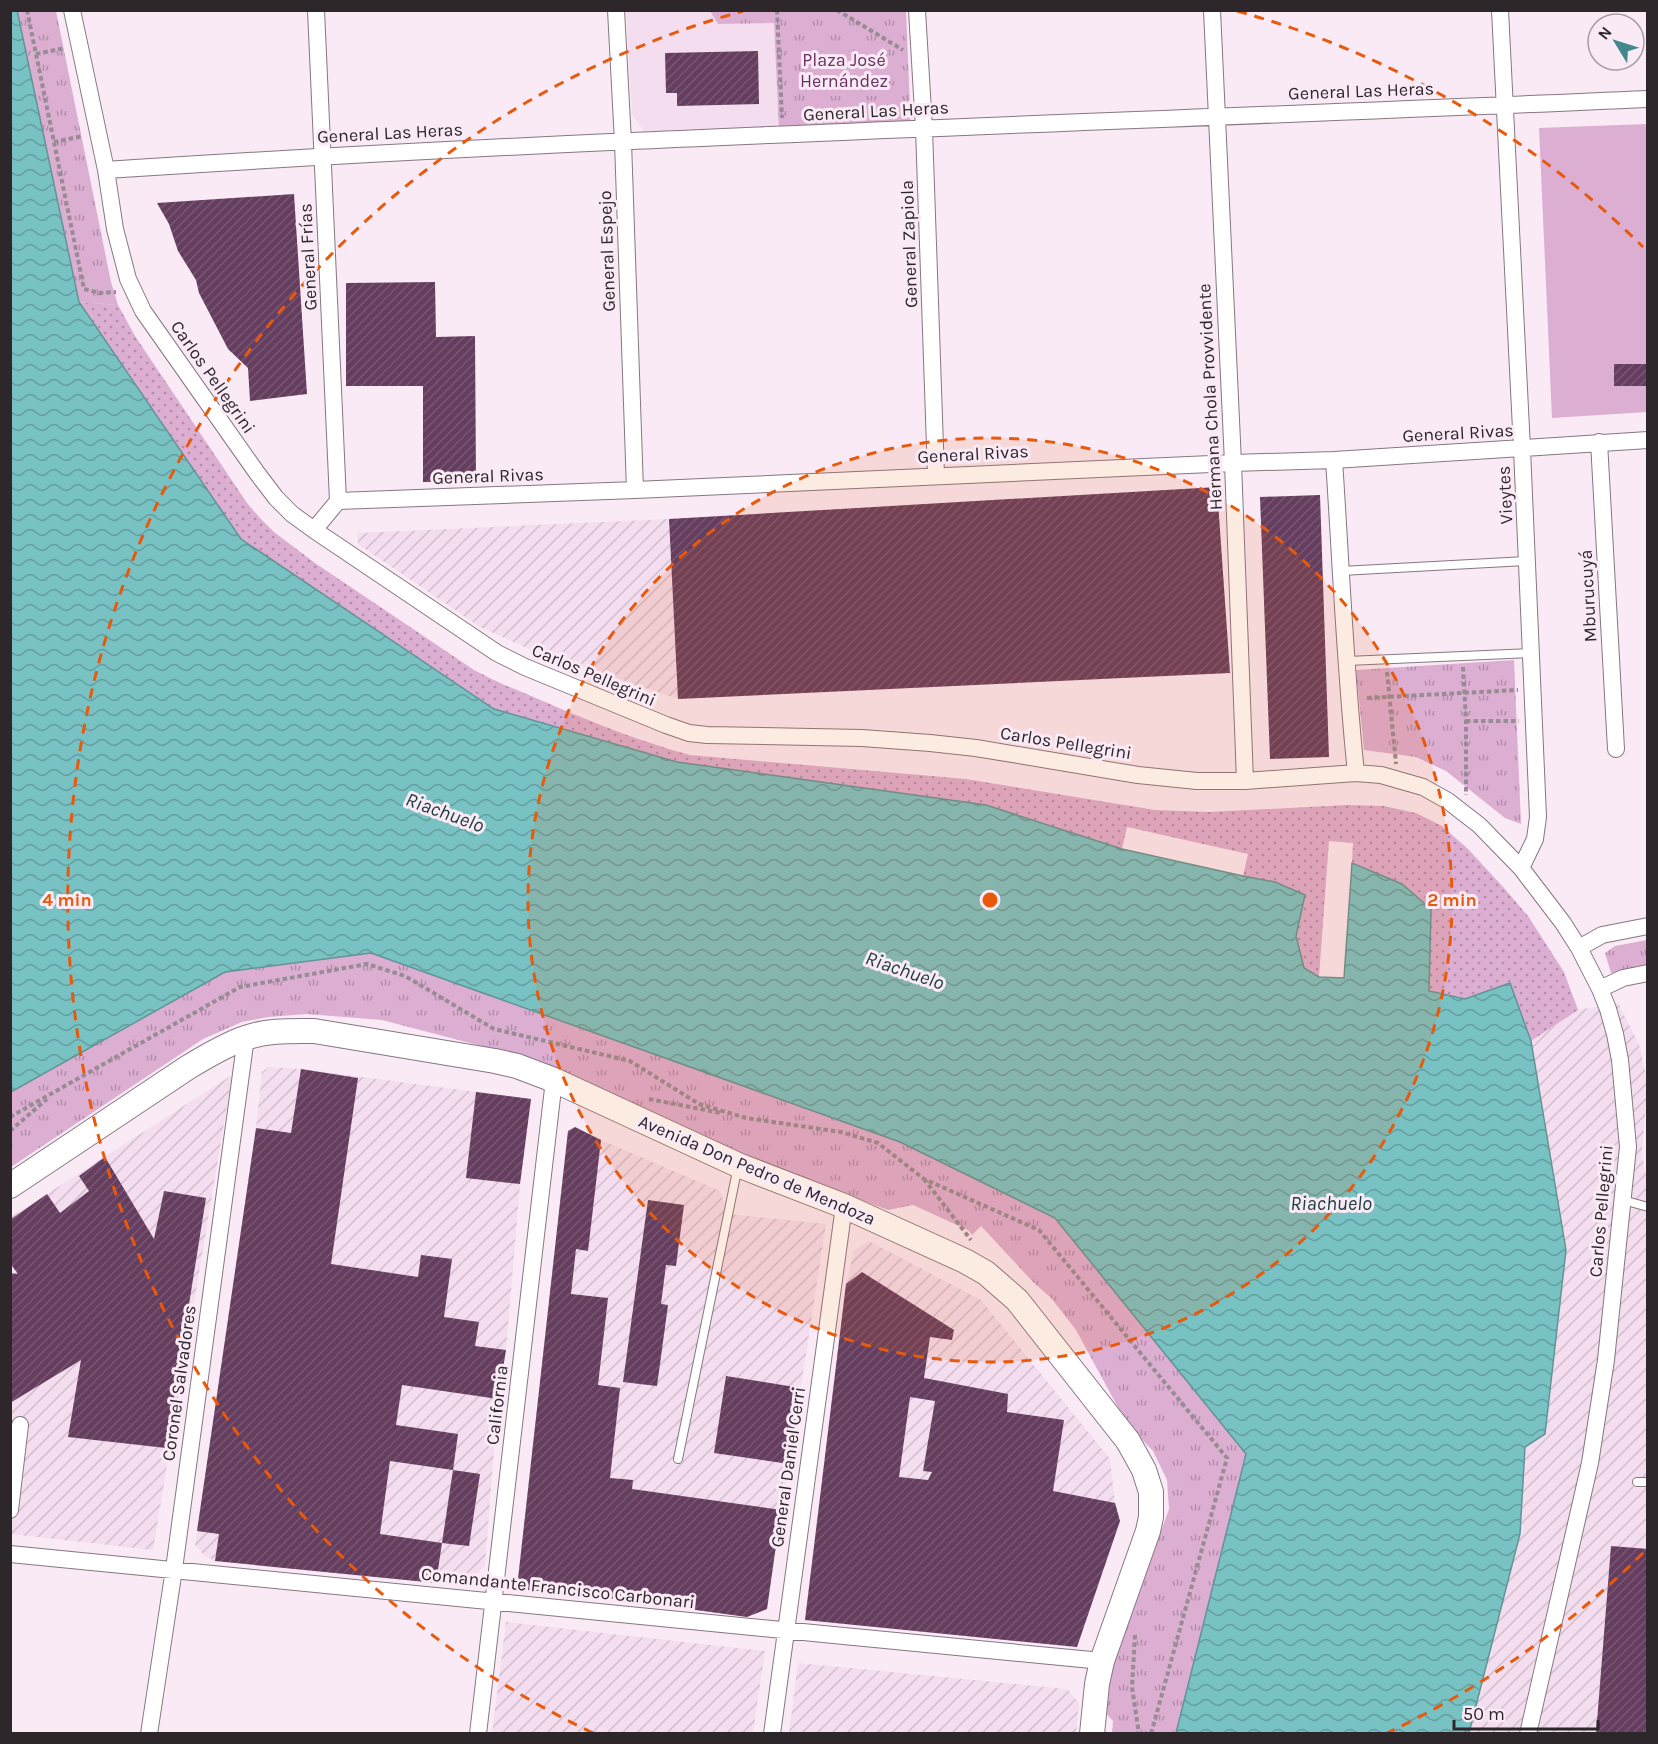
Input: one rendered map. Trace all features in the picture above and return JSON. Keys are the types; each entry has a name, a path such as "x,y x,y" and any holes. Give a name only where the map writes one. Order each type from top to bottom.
{"main road":[{"name":"Avenida Don Pedro de Mendoza","path":"10,1186 187,1068 246,1037 286,1031 314,1031 517,1066 554,1080 738,1166 844,1206 965,1261 997,1281 1024,1308 1128,1441 1149,1482 1151,1517 1145,1541 1102,1661 1097,1684 1092,1734"}],"street":[{"name":"Carlos Pellegrini","path":"72,10 106,170 115,229 128,279 143,310 257,473 292,514 497,653 525,667 689,733 862,738 930,743 1138,775 1197,781 1245,781 1356,773 1381,775 1423,787 1448,801 1467,814 1501,845 1521,868 1557,914 1579,948 1600,989 1616,1034 1628,1147 1606,1360 1590,1463 1528,1734"},
{"name":"General Frías","path":"316,10 338,501"},
{"name":"General Espejo","path":"616,10 623,141 635,490"},
{"name":"General Zapiola","path":"917,10 924,129 936,475"},
{"name":"Hermana Chola Provvidente","path":"1212,10 1245,781"},
{"name":"Vieytes","path":"1500,10 1538,817 1534,839 1521,868"},
{"name":"General Las Heras","path":"106,170 323,156 623,141 1647,99"},
{"name":"General Rivas","path":"338,501 635,490 1233,462 1334,460 1647,440"},
{"name":"Mburucuyá","path":"1599,442 1616,749"},
{"path":"1334,460 1348,698 1356,773"},
{"path":"314,530 338,501"},
{"path":"1579,948 1602,935 1647,926"},
{"path":"1600,989 1623,978 1647,973"},
{"name":"Coronel Salvadores","path":"149,1734 174,1569 246,1037"},
{"name":"California","path":"478,1734 554,1080"},
{"name":"General Daniel Cerri","path":"772,1734 844,1206"},
{"path":"10,1510 20,1425"},
{"name":"Comandante Francisco Carbonari","path":"10,1554 1102,1661"}],"lane":[{"path":"1341,571 1527,561"},
{"path":"1347,661 1531,653"},
{"path":"678,1459 738,1166"},
{"path":"1623,1200 1647,1207"},
{"path":"1637,1482 1647,1482"}],"path":[{"path":"27,10 84,289 100,293 120,292"},
{"path":"777,10 783,135"},
{"path":"837,10 920,59"},
{"path":"36,54 68,47 66,38"},
{"path":"54,142 87,136"},
{"path":"1462,657 1466,721 1467,814"},
{"path":"1387,660 1398,779"},
{"path":"1348,698 1532,689"},
{"path":"1466,721 1534,720"},
{"path":"10,1131 54,1092"},
{"path":"1135,1629 1132,1687 1138,1734"}],"shaded area":[{"path":"626,11 710,11 718,24 774,23 779,131 645,133 632,114"},
{"path":"669,519 678,699 529,649 480,627 358,544 357,533"},
{"path":"1618,1003 1639,1044 1648,1084 1642,1151 1648,1177 1647,1733 1469,1734 1520,1534 1525,1447 1545,1434 1566,1250 1531,1041 1578,1010"},
{"path":"269,1067 301,1069 531,1099 520,1184 506,1350 498,1399 485,1566 467,1583 436,1583 215,1561 205,1556 195,1545 256,1128 262,1072"},
{"path":"232,1075 153,1550 11,1534 11,1217"},
{"path":"575,1127 720,1191 728,1214 826,1224 767,1609 747,1617 616,1599 528,1590 518,1579 568,1131"},
{"path":"869,1241 981,1300 1110,1459 1115,1503 1120,1521 1077,1647 805,1620 846,1284 854,1251"},
{"path":"506,1622 765,1651 753,1733 492,1733"},
{"path":"798,1663 1067,1689 1079,1703 1076,1733 789,1733"}],"green space":[{"path":"17,11 56,11 111,282 118,305 79,302"},
{"name":"Plaza José Hernández","path":"710,11 906,11 911,131 779,131 774,23 718,24"},
{"path":"880,51 880,96 806,96 806,52"},
{"path":"1647,124 1647,412 1552,418 1539,128"},
{"path":"79,302 118,305 135,336 247,503 274,532 315,563 474,670 492,679 602,725 690,755 966,779 1155,810 1209,812 1348,805 1384,806 1416,813 1442,826 1468,849 1528,916 1564,972 1578,1010 1531,1041 1510,983 1465,999 1428,991 1431,909 1402,884 1352,863 1353,843 1329,841 1319,977 1304,968 1296,936 1305,895 1275,882 1243,876 1248,854 1127,827 1122,849 986,805 677,762 494,709 241,539"},
{"path":"1514,660 1521,824 1505,818 1446,771 1416,757 1364,750 1356,670"},
{"path":"1380,705 1384,739 1366,742 1362,707"},
{"path":"1647,940 1647,967 1611,973 1605,953 1615,946"},
{"path":"371,953 901,1142 1055,1218 1246,1454 1176,1733 1112,1733 1113,1721 1102,1709 1114,1662 1169,1509 1167,1480 1153,1451 1127,1424 1076,1330 1051,1298 981,1226 972,1235 968,1230 913,1205 888,1210 791,1174 523,1057 382,1020 307,1014 242,1022 203,1039 11,1167 11,1092 225,971"}],"water":[{"name":"Riachuelo","path":"17,10 79,302 241,539 494,709 677,762 986,805 1122,849 1275,882 1305,895 1296,936 1304,968 1319,977 1344,978 1352,863 1402,884 1431,909 1429,991 1465,999 1510,983 1531,1041 1566,1250 1545,1434 1525,1447 1520,1534 1469,1733 1176,1733 1246,1454 1055,1218 900,1142 371,953 225,972 11,1092 10,11"}],"building":[{"path":"758,51 759,104 677,106 677,93 666,93 665,53"},
{"path":"294,194 307,394 250,401 248,368 228,349 199,293 196,280 178,251 169,224 157,203"},
{"path":"435,282 436,337 475,336 476,482 423,482 423,386 346,386 346,283"},
{"path":"1614,364 1648,364 1648,386 1614,386"},
{"path":"1217,487 1230,673 678,699 669,519"},
{"path":"1320,495 1329,757 1270,759 1260,497"},
{"path":"301,1069 358,1078 331,1264 418,1277 421,1255 452,1259 444,1317 479,1322 475,1346 506,1350 498,1399 402,1385 396,1425 458,1434 453,1470 390,1461 380,1534 442,1543 436,1583 215,1561 219,1534 197,1531 256,1128 291,1133"},
{"path":"476,1092 531,1099 520,1184 466,1178"},
{"path":"575,1127 601,1140 588,1251 576,1249 571,1294 608,1298 598,1385 620,1388 610,1478 633,1480 632,1489 781,1510 767,1609 747,1617 616,1599 528,1590 518,1579 568,1131"},
{"path":"105,1157 154,1239 164,1191 206,1198 166,1448 68,1437 81,1360 10,1403 10,1273 18,1274 10,1263 10,1220 47,1194 60,1213 89,1191 79,1176"},
{"path":"648,1200 684,1205 676,1266 666,1265 661,1304 668,1305 657,1386 623,1382"},
{"path":"862,1272 954,1330 952,1340 930,1337 924,1378 1008,1394 1007,1412 1064,1420 1053,1491 1115,1503 1120,1521 1077,1647 805,1620 846,1284","holes":["910,1397 935,1401 923,1471 932,1472 928,1480 899,1477"]},
{"path":"726,1376 801,1388 789,1464 714,1453"},
{"path":"453,1470 480,1474 469,1546 442,1543"},
{"path":"1611,1546 1648,1549 1648,1734 1596,1734"}]}
